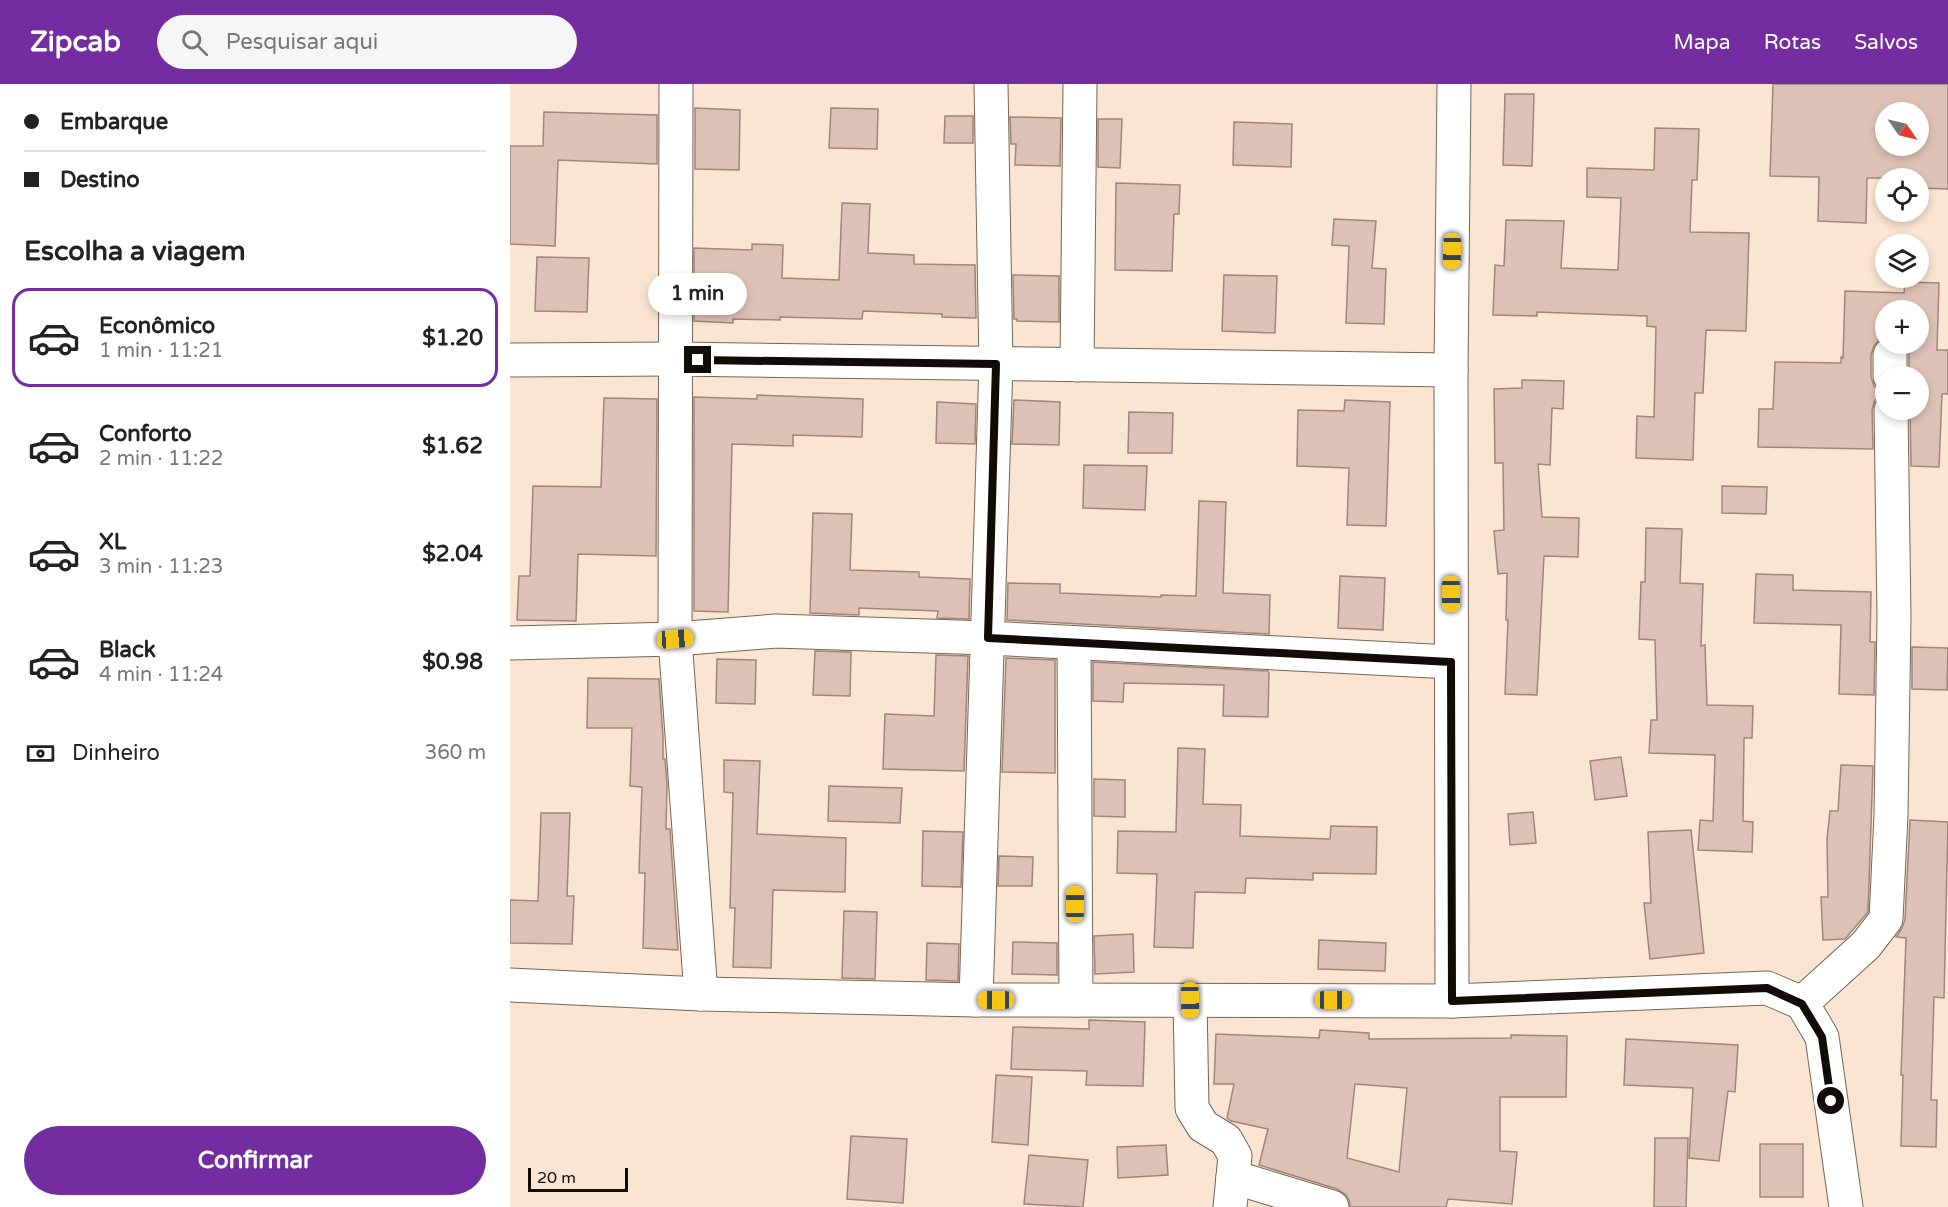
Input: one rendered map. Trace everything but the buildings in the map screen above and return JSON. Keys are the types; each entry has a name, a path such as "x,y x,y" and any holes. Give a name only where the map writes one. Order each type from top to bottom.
{"street":[{"path":"676,84 675,639 701,994"},
{"path":"976,1000 996,364 991,84"},
{"path":"1077,365 1080,84"},
{"path":"1452,1001 1451,370 1454,84"},
{"path":"510,360 1451,370"},
{"path":"1802,1004 1866,945 1886,919 1891,814 1893,628 1890,420"},
{"path":"510,643 675,639 776,631 988,638 1451,662"},
{"path":"1074,643 1076,1000"},
{"path":"510,985 701,994 976,1000 1452,1001 1767,988 1802,1004 1822,1037 1846,1207"},
{"path":"1190,1000 1192,1108 1203,1126 1226,1140 1235,1156 1231,1192 1332,1207"}],"route":[{"path":"698,360 996,364 988,638 1451,662 1452,1001 1767,988 1802,1004 1822,1037 1831,1101"}]}
